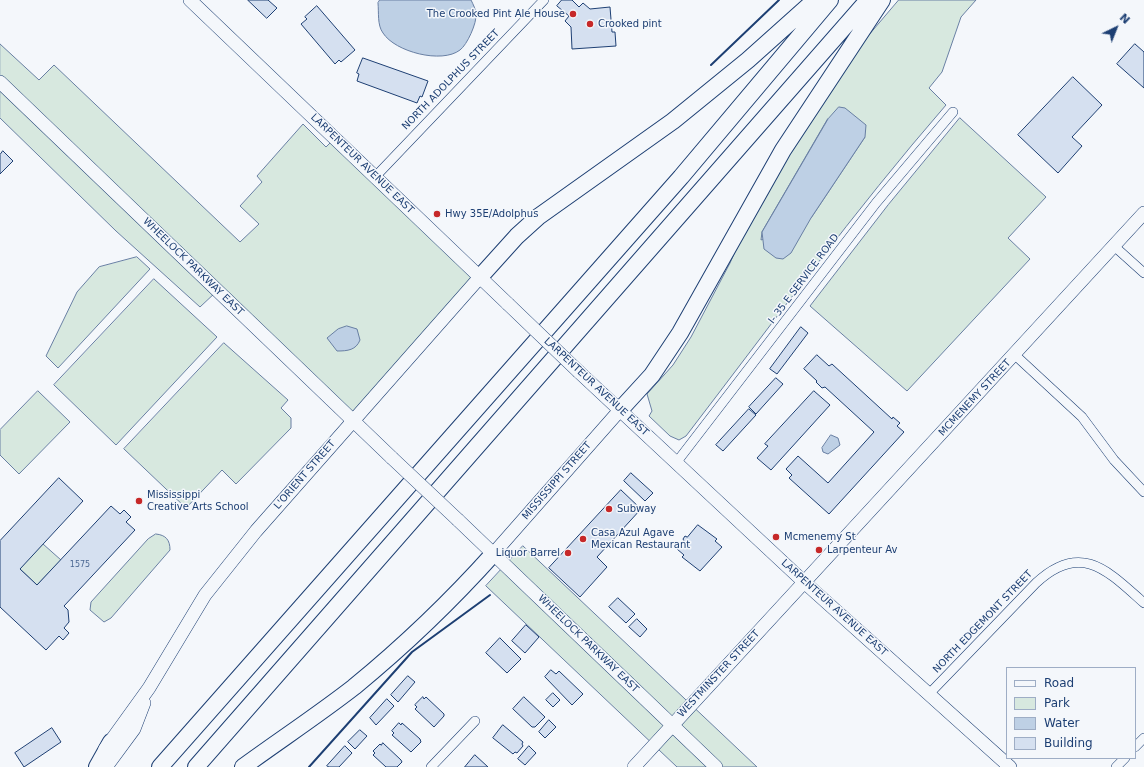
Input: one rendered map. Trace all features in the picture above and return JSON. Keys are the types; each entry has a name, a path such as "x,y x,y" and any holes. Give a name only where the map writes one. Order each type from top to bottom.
{"highway":[{"path":"480,277 517,236 538,217 673,121 748,60 815,0"},
{"path":"160,767 681,177 830,0"},
{"path":"196,767 868,0"},
{"path":"620,410 652,375 680,333 783,150 882,0"},
{"path":"243,767 353,688 398,650 426,624 494,553"},
{"path":"97,767 111,742"}],"street":[{"name":"LARPENTEUR AVENUE EAST","path":"190,0 676,463 804,582 1010,767"},
{"name":"NORTH ADOLPHUS STREET","path":"375,176 544,0"},
{"name":"WHEELOCK PARKWAY EAST","path":"0,82 716,767"},
{"name":"I- 35 E SERVICE ROAD","path":"676,463 876,203 953,112"},
{"name":"MCMENEMY STREET","path":"804,582 1015,355 1144,213"},
{"path":"1114,246 1144,273"},
{"name":"L'ORIENT STREET","path":"89,767 111,742 148,688 221,573 353,420 480,277"},
{"path":"1015,355 1082,417 1114,460 1144,492"},
{"name":"MISSISSIPPI STREET","path":"494,553 620,410"},
{"name":"NORTH EDGEMONT STREET","path":"929,694 1036,583 1055,568 1076,562 1097,566 1114,576 1144,602"},
{"name":"WESTMINSTER STREET","path":"634,767 804,582"},
{"name":"L'ORIENT STREET","path":"106,767 134,729 142,710 148,688"},
{"path":"431,767 475,721"},
{"path":"1136,746 1144,738"},
{"path":"1116,767 1124,759"}],"green space":[{"path":"899,0 976,0 961,17 942,72 929,88 946,105 846,227 686,436 679,440 670,436 649,416 652,411 647,394 673,365 691,337 730,263 747,224 779,168 857,49","holes":["828,119 865,137 811,218 761,240 762,232"]},
{"path":"0,44 39,80 54,65 240,242 259,224 240,206 262,182 257,176 303,124 326,147 335,138 480,277 353,420 217,291 200,307 116,231 0,118"},
{"path":"960,118 1046,197 1008,238 1030,259 907,391 810,306 888,205"},
{"path":"137,257 150,269 58,368 46,356 77,292 99,267"},
{"path":"154,279 217,337 116,445 54,385"},
{"path":"224,343 288,400 281,408 291,418 291,428 236,484 222,470 186,508 124,449"},
{"path":"38,391 70,422 19,474 0,455 0,430"},
{"path":"156,534 167,539 170,550 111,618 104,622 90,610 91,602 148,539"},
{"path":"43,544 61,560 37,585 20,569"},
{"path":"523,546 757,767 677,767 486,586"}],"water":[{"path":"380,0 471,0 476,12 475,23 468,39 460,50 452,54 442,56 419,54 398,46 389,40 383,33 379,18 378,3"},
{"path":"839,107 845,108 866,125 865,137 811,218 791,253 783,259 776,258 764,249 762,232 828,119"},
{"path":"347,326 357,329 360,340 354,348 345,351 337,351 327,338 338,329"},
{"path":"831,435 838,438 840,445 828,454 823,452 822,448"}],"building":[{"path":"248,0 268,0 277,8 267,18"},
{"name":"Crooked pint","path":"562,0 572,0 579,7 583,3 590,9 610,7 612,32 615,32 616,46 572,49 571,27 565,21 569,16 557,6"},
{"path":"317,6 355,50 341,62 339,60 335,64 301,24 307,19 305,17"},
{"path":"1135,44 1144,52 1144,88 1117,64"},
{"path":"363,58 428,81 422,97 420,96 417,103 357,81 359,74 357,73"},
{"path":"1073,77 1102,105 1072,137 1082,146 1058,173 1018,135"},
{"path":"3,151 13,161 0,174 0,155"},
{"path":"801,327 808,333 777,374 770,369"},
{"path":"817,355 829,366 832,364 892,419 893,417 900,423 897,426 904,432 829,514 789,478 792,475 786,469 798,456 828,483 874,432 825,387 822,388 804,369"},
{"path":"776,378 783,384 756,414 749,407"},
{"path":"814,391 830,405 771,470 757,458 768,446 765,444"},
{"path":"749,409 756,415 723,451 716,445"},
{"path":"631,473 653,493 645,501 624,481"},
{"path":"59,478 83,501 20,569 37,585 111,506 120,514 124,510 131,517 126,522 135,530 64,606 68,610 69,622 64,628 69,633 63,640 59,636 46,650 0,607 0,541"},
{"path":"621,490 641,509 597,557 607,567 580,597 549,568"},
{"path":"698,525 717,539 715,541 722,547 700,571 682,557 684,555 677,549 684,541 683,539 685,536 687,537"},
{"path":"618,598 635,614 626,623 609,607"},
{"path":"637,619 647,629 640,637 629,627"},
{"path":"526,625 539,637 525,653 512,641"},
{"path":"500,638 521,659 507,673 486,653"},
{"path":"551,670 556,674 559,671 583,694 572,705 545,677"},
{"path":"408,676 415,682 398,702 391,695"},
{"path":"553,693 560,700 553,707 546,700"},
{"path":"423,697 424,699 426,697 444,714 444,716 434,727 415,709 417,707 415,705"},
{"path":"524,697 545,717 535,727 532,727 513,709"},
{"path":"387,699 394,706 376,725 370,718"},
{"path":"549,720 556,727 545,738 539,732"},
{"path":"399,723 401,725 402,723 420,739 421,742 411,752 392,735 394,733 392,731"},
{"path":"503,725 523,742 523,746 517,753 515,752 513,754 493,738"},
{"path":"52,728 61,742 24,767 15,753"},
{"path":"360,730 367,736 355,749 348,742"},
{"path":"383,743 401,760 402,762 397,767 386,767 373,755 375,753 373,751"},
{"path":"345,746 352,753 339,767 327,766"},
{"path":"529,746 536,753 525,765 518,759"},
{"path":"475,755 488,767 465,767"}],"wall":[{"path":"711,65 779,0"},
{"path":"309,767 412,652 490,595"}],"place":[{"name":"The Crooked Pint Ale House","path":"573,14"},
{"name":"Crooked pint","path":"590,24"},
{"name":"Hwy 35E/Adolphus","path":"437,214"},
{"name":"Mississippi Creative Arts School","path":"139,501"},
{"name":"Subway","path":"609,509"},
{"name":"Mcmenemy St","path":"776,537"},
{"name":"Casa Azul Agave Mexican Restaurant","path":"583,539"},
{"name":"Larpenteur Av","path":"819,550"},
{"name":"Liquor Barrel","path":"568,553"}]}
